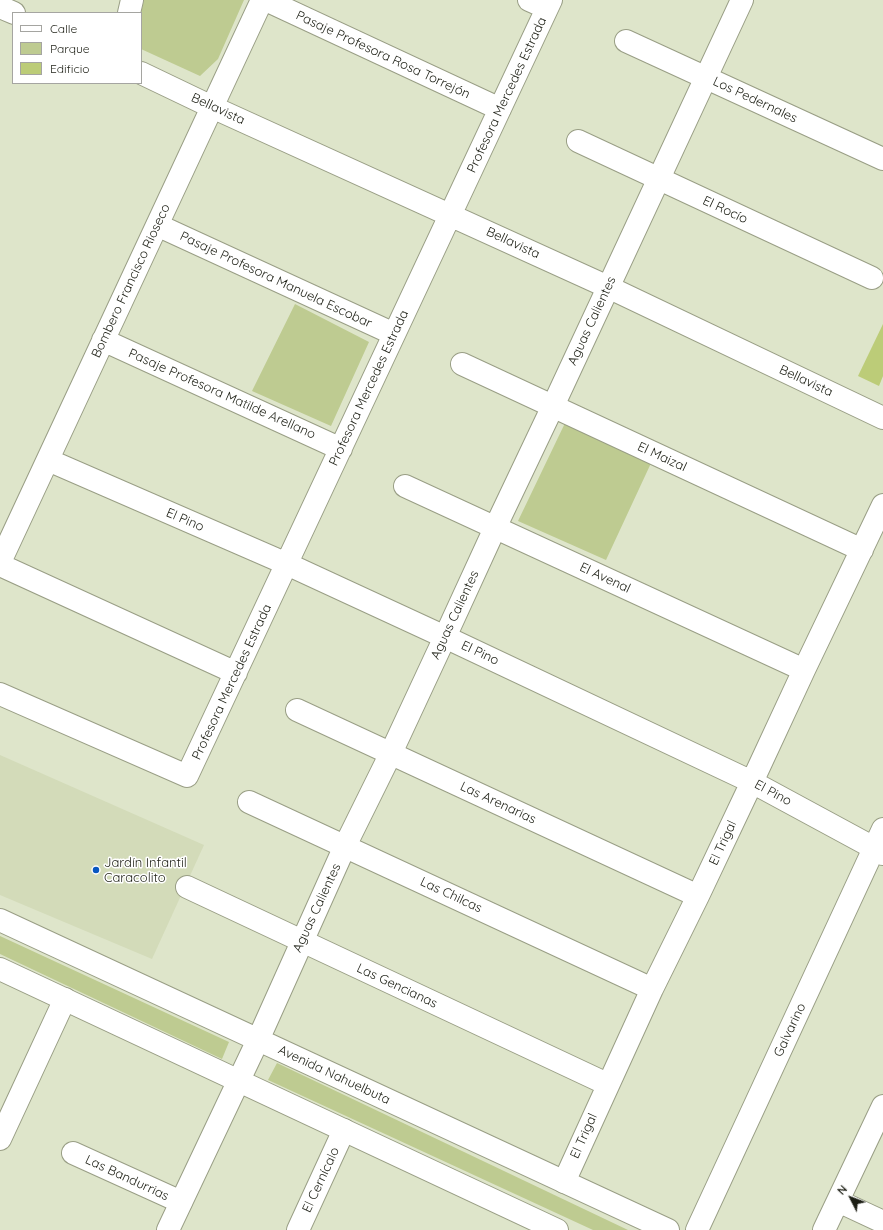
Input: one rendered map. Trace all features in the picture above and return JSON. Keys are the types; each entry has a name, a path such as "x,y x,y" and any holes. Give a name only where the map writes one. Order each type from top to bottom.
{"street":[{"path":"13,12 16,0"},
{"path":"129,12 132,0"},
{"name":"Bombero Francisco Rioseco","path":"0,562 262,0"},
{"name":"Pasaje Profesora Rosa Torrejón","path":"266,0 500,109"},
{"name":"Aguas Calientes","path":"168,1230 258,1040 345,846 391,753 742,0"},
{"name":"Profesora Mercedes Estrada","path":"0,694 187,776 500,109 542,3"},
{"path":"0,7 12,13"},
{"name":"Los Pedernales","path":"626,41 883,159"},
{"name":"Bellavista","path":"142,73 212,107 608,287 883,418"},
{"name":"El Rocío","path":"578,142 872,278"},
{"name":"Pasaje Profesora Manuela Escobar","path":"157,225 394,334"},
{"name":"Pasaje Profesora Matilde Arellano","path":"103,340 341,448"},
{"name":"El Maizal","path":"462,364 862,550"},
{"name":"El Pino","path":"48,460 287,564 445,637 880,844"},
{"name":"El Avenal","path":"405,486 804,670"},
{"name":"El Trigal","path":"564,1182 607,1084 698,896 883,505"},
{"path":"0,565 236,673"},
{"name":"Las Arenarias","path":"297,710 698,896"},
{"name":"Las Chilcas","path":"249,802 652,989"},
{"name":"Galvarino","path":"697,1230 880,844"},
{"name":"Las Gencianas","path":"187,887 607,1084"},
{"name":"Avenida Nahuelbuta","path":"0,920 668,1230"},
{"path":"0,969 557,1230"},
{"path":"2,1130 65,999"},
{"path":"824,1230 883,1108"},
{"name":"El Cernícalo","path":"298,1230 344,1130"},
{"name":"Las Bandurrias","path":"73,1153 181,1202"},
{"path":"838,1201 883,1222"}],"shaded area":[{"name":"Jardín Infantil Caracolito","path":"0,755 204,845 152,959 0,895"}],"green space":[{"path":"144,0 244,0 218,59 200,76 142,49 141,12"},
{"path":"295,304 369,342 331,426 252,391"},
{"path":"566,421 652,461 606,560 518,521"},
{"path":"0,936 229,1042 222,1059 0,954"},
{"path":"277,1063 628,1230 593,1230 268,1080"}],"building":[{"path":"883,324 883,376 879,386 858,376"}],"place":[{"name":"Jardín Infantil Caracolito","path":"96,870"}]}
